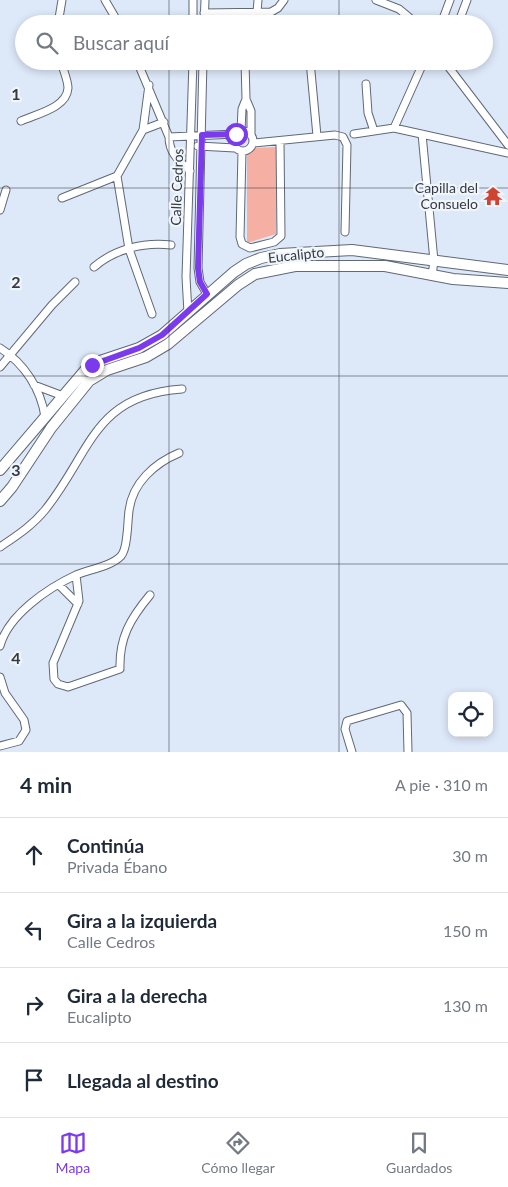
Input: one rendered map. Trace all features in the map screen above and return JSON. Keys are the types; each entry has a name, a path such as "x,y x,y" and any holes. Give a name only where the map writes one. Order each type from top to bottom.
{"street":[{"path":"60,15 62,0"},
{"path":"105,0 113,15"},
{"path":"193,0 193,15"},
{"path":"205,0 204,13 275,10 284,0"},
{"path":"258,0 258,12"},
{"path":"376,0 399,9 406,15"},
{"path":"444,15 450,0"},
{"path":"461,15 466,0"},
{"path":"21,120 57,106 66,97 67,82 64,70"},
{"path":"142,70 164,122 169,137 169,146 172,152 190,171"},
{"name":"Calle Cedros","path":"188,313 186,277 193,70"},
{"name":"Calle Cedros","path":"203,70 199,275 207,294"},
{"path":"191,146 239,150 251,147 251,111 246,99 245,70"},
{"path":"311,70 317,136"},
{"path":"394,128 420,70"},
{"path":"451,70 508,145"},
{"path":"366,84 368,113 374,131"},
{"path":"62,198 117,176 143,130 149,85"},
{"path":"246,99 242,109 238,132 232,141 239,150 241,241 250,248 266,245 278,239 282,233 280,141"},
{"path":"143,130 164,122"},
{"path":"354,134 394,128 508,153"},
{"path":"169,137 238,132 252,139 280,141 340,135 345,140 346,146 345,232"},
{"path":"422,134 434,261 432,275"},
{"path":"117,176 129,249 152,314"},
{"path":"0,210 6,190"},
{"path":"94,267 112,254 129,249 155,243 171,245"},
{"name":"Eucalipto","path":"0,470 87,368 97,362 139,348 162,335 207,294 234,272 252,261 280,254 352,250 508,270"},
{"path":"323,265 324,252"},
{"name":"Eucalipto","path":"0,501 74,398 96,376 146,357 168,344 238,285 255,274 295,266 385,266 453,279 508,283"},
{"path":"186,277 199,275"},
{"path":"0,367 52,305 75,282"},
{"path":"0,348 10,354 23,367 34,385 45,417"},
{"path":"34,385 63,396"},
{"path":"0,547 25,530 45,510 93,435 119,409 150,393 182,389"},
{"path":"0,646 5,632 24,609 76,575 110,563 121,556 126,546 129,510 136,490 154,467 179,453"},
{"path":"76,575 79,596 78,604 53,663 54,679 58,684 68,687 120,670 120,645 124,632 133,616 150,596"},
{"path":"59,585 78,604"},
{"path":"0,677 6,693 24,720 26,730 19,741 0,746"},
{"path":"352,752 345,729 347,721 401,705 407,713 408,752"}],"shaded area":[{"path":"277,147 276,234 247,243 247,152 254,148"}],"place":[{"name":"Capilla del Consuelo","path":"493,196"}],"route":[{"path":"92,365 139,348 162,335 207,294 200,282 198,268 202,135 236,134"}]}
